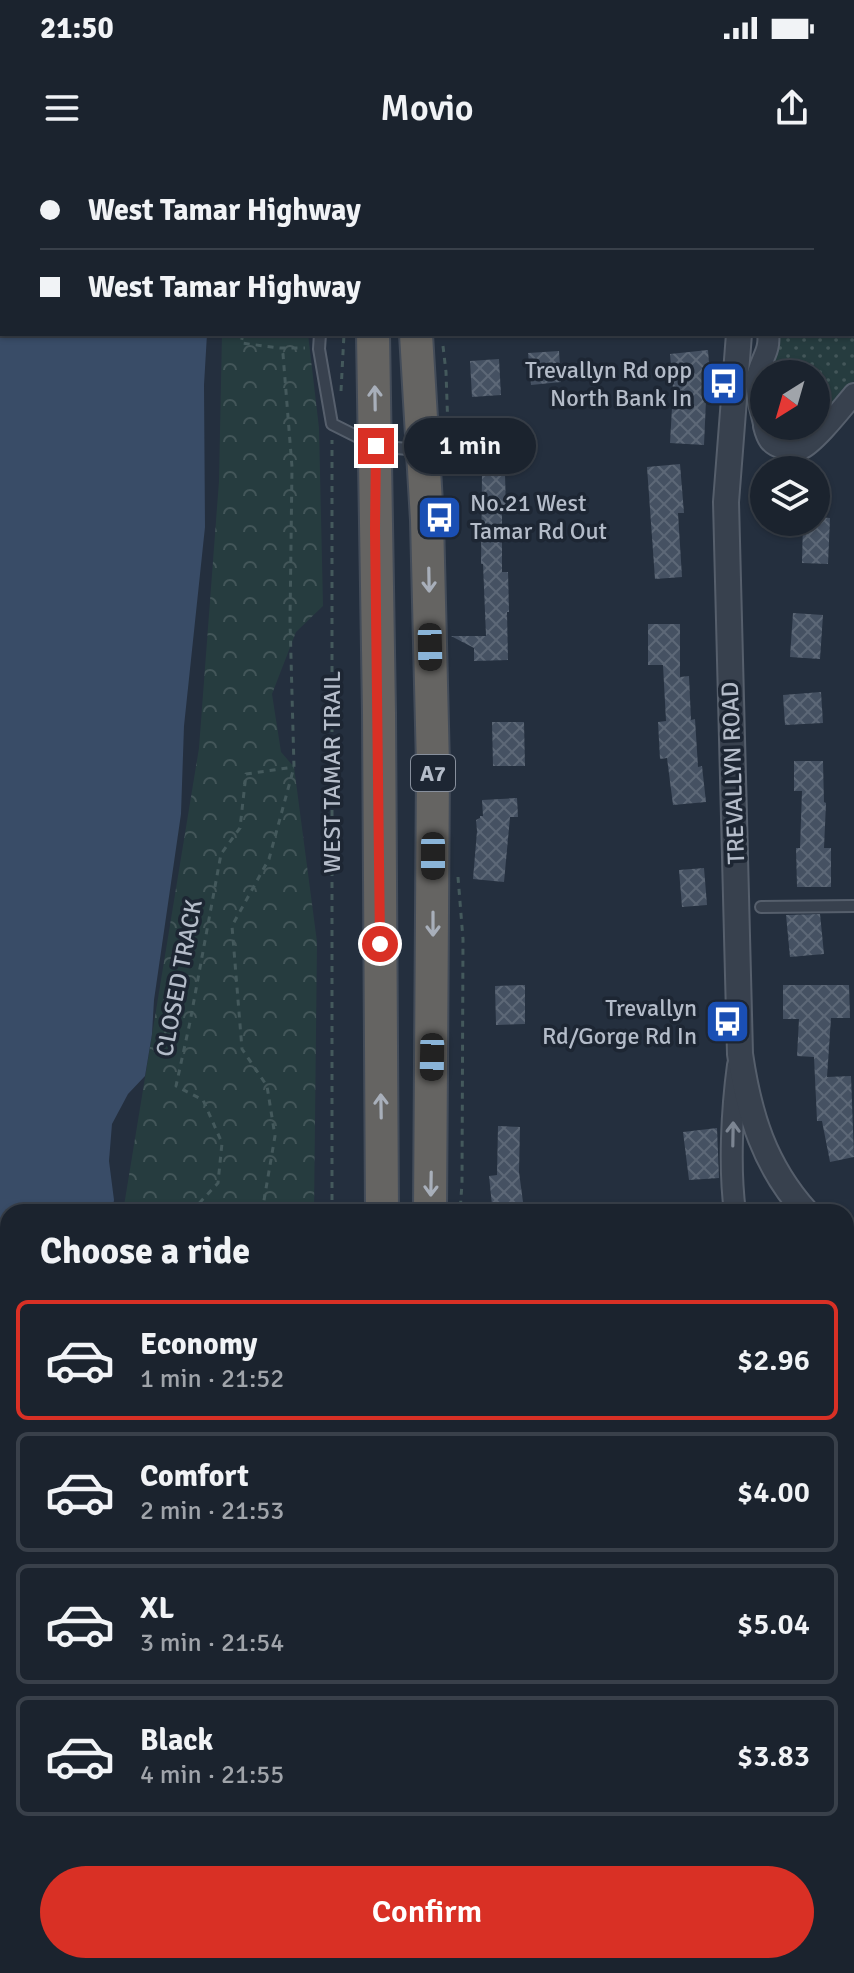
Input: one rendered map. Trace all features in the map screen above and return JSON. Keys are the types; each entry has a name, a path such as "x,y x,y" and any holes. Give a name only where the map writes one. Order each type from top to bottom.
{"highway":[{"name":"A7","path":"373,336 382,1204"},
{"name":"A7","path":"416,336 424,451 433,766 430,1204"}],"street":[{"name":"TREVALLYN ROAD","path":"734,1204 734,1097 740,1054 726,502 739,336"},
{"path":"762,360 770,337"},
{"path":"830,420 854,394"},
{"path":"769,440 775,447 789,450 801,449 812,440"},
{"path":"740,1054 749,1107 766,1155 800,1204"}],"lane":[{"path":"320,336 319,349 332,424 376,446 424,451"},
{"path":"761,907 854,906"}],"path":[{"path":"243,336 241,343 319,349"},
{"name":"WEST TAMAR TRAIL","path":"332,1204 332,424 339,415 344,336"},
{"path":"263,1204 275,1136 267,1086 242,1049 232,926 269,859 294,767 290,621 292,467 280,348"},
{"name":"CLOSED TRACK","path":"198,1204 218,1183 222,1143 203,1100 176,1086 221,854 240,828 246,774 294,767"}],"green space":[{"path":"222,336 308,336 319,428 323,606 296,632 272,694 281,752 294,767 317,942 314,1204 124,1204 199,748 219,481"},
{"path":"780,336 854,336 854,381 830,407 830,360 771,360"}],"water":[{"path":"0,336 207,336 205,527 184,726 181,814 145,1076 128,1094 112,1124 109,1161 113,1204 0,1204"}],"building":[{"path":"708,350 710,377 707,377 704,445 670,443 673,390 670,354"},
{"path":"559,351 561,382 531,385 528,353"},
{"path":"499,359 501,395 472,397 470,361"},
{"path":"524,427 527,450 503,453 500,430"},
{"path":"680,464 684,513 678,513 682,577 655,579 647,467"},
{"path":"482,474 505,474 502,572 508,572 508,660 474,661 474,648 451,636 486,636 481,564"},
{"path":"803,536 829,536 828,564 802,563"},
{"path":"793,613 823,615 820,659 790,657"},
{"path":"648,624 680,624 680,677 689,676 691,720 695,719 698,767 702,766 706,802 673,805 667,758 660,759 658,722 666,721 663,665 648,665"},
{"path":"821,692 823,723 785,725 783,695"},
{"path":"492,722 524,722 525,766 493,766"},
{"path":"794,761 823,761 826,803 824,848 831,848 831,887 797,887 796,848 800,848 802,791 794,791"},
{"path":"517,798 518,817 510,817 504,882 473,879 476,820 483,816 482,800"},
{"path":"704,868 707,905 682,907 679,870"},
{"path":"820,914 824,954 790,957 786,915"},
{"path":"525,985 525,1024 496,1025 495,986"},
{"path":"783,985 849,985 850,1018 831,1018 827,1077 851,1076 854,1157 830,1162 822,1121 817,1121 814,1057 797,1056 799,1019 783,1019"},
{"path":"498,1126 520,1127 519,1172 523,1202 492,1204 489,1176 497,1175"},
{"path":"717,1128 719,1178 689,1180 683,1132"}],"place":[{"name":"Trevallyn Rd opp North Bank In","path":"723,384"},
{"name":"No.21 West Tamar Rd Out","path":"439,517"},
{"name":"Trevallyn Rd/Gorge Rd In","path":"728,1022"}],"route":[{"path":"376,446 380,944"}]}
